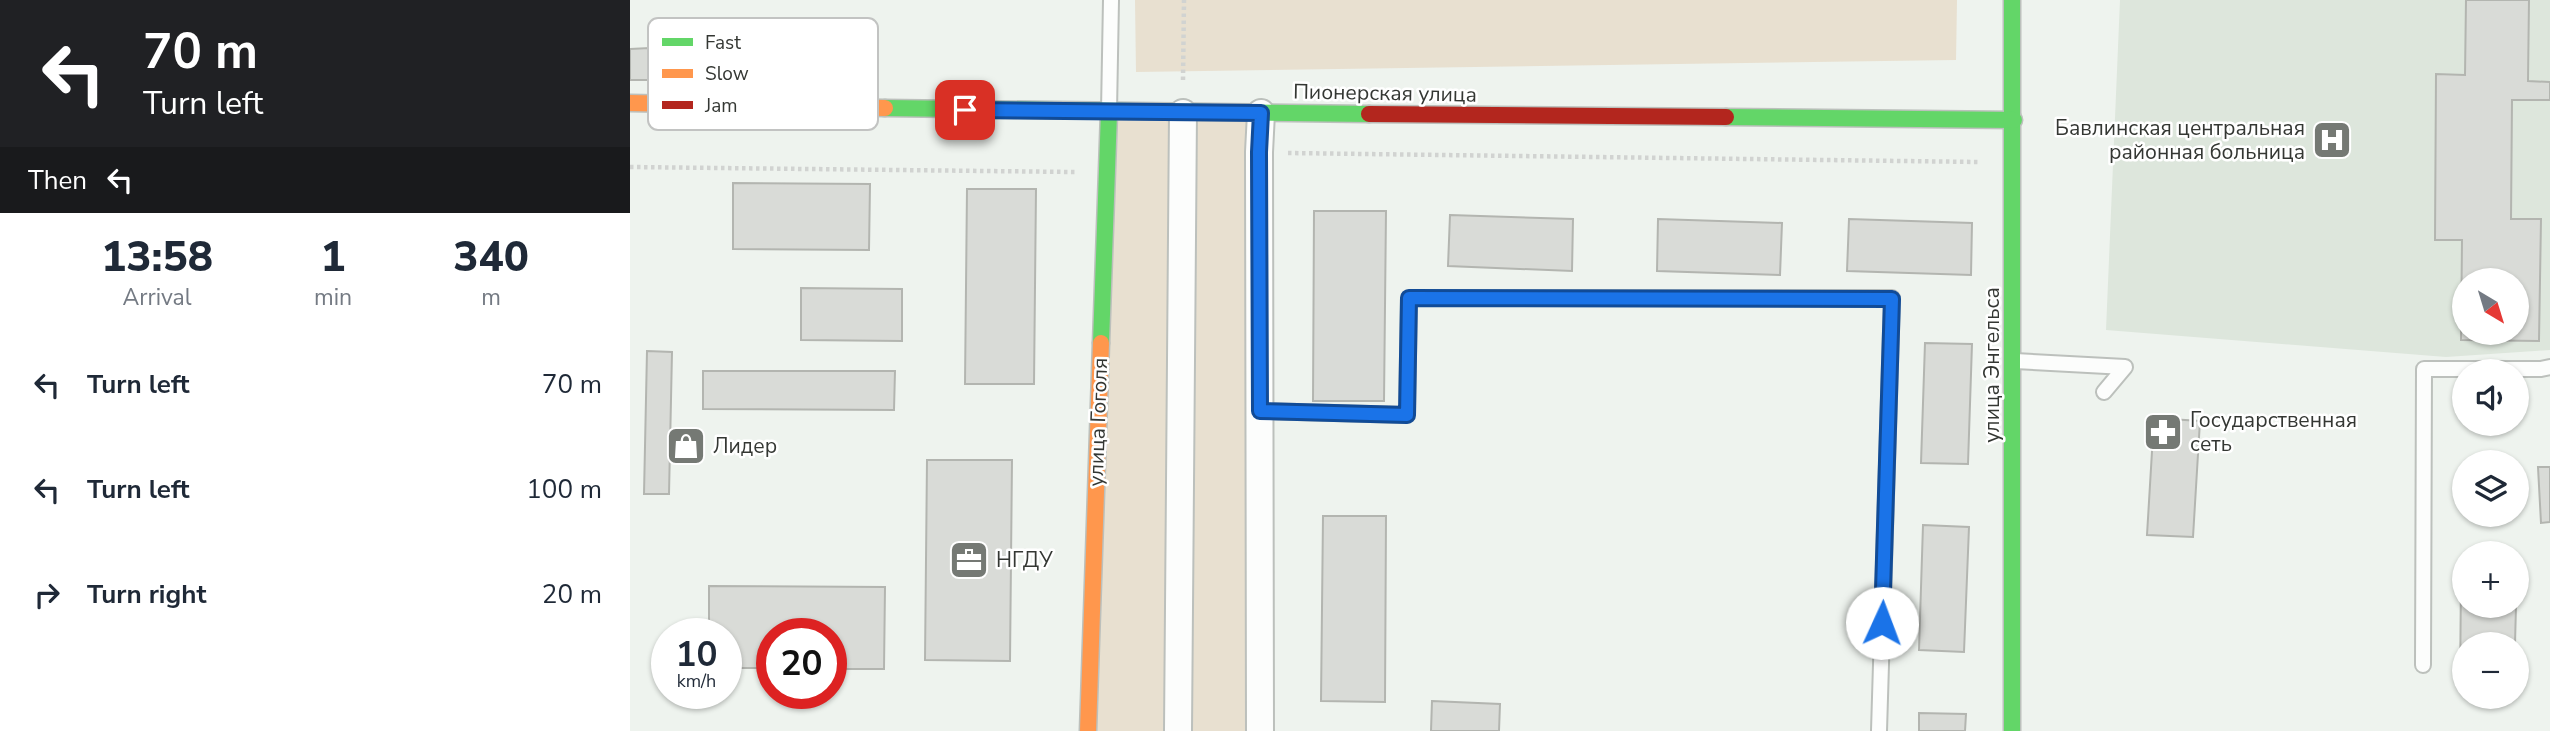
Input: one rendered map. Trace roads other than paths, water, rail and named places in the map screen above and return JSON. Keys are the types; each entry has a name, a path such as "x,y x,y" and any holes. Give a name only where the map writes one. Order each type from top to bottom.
{"street":[{"name":"улица Энгельса","path":"2012,0 2012,731"},
{"name":"Пионерская улица","path":"630,103 648,103"},
{"name":"Пионерская улица","path":"878,108 2014,120"},
{"name":"улица Гоголя","path":"1087,731 1109,112"},
{"path":"1178,731 1183,113"},
{"path":"1260,731 1261,113"}],"lane":[{"path":"1109,112 1111,0"},
{"path":"630,103 631,115"},
{"path":"1260,411 1407,415 1409,298 1892,299 1879,731"},
{"path":"2013,361 2125,367 2104,391"},
{"path":"2423,665 2424,369 2550,367"}],"place":[{"name":"Бавлинская центральная районная больница","path":"2332,140"},
{"name":"Государственная сеть","path":"2163,432"},
{"name":"Лидер","path":"686,446"},
{"name":"НГДУ","path":"969,560"}]}
